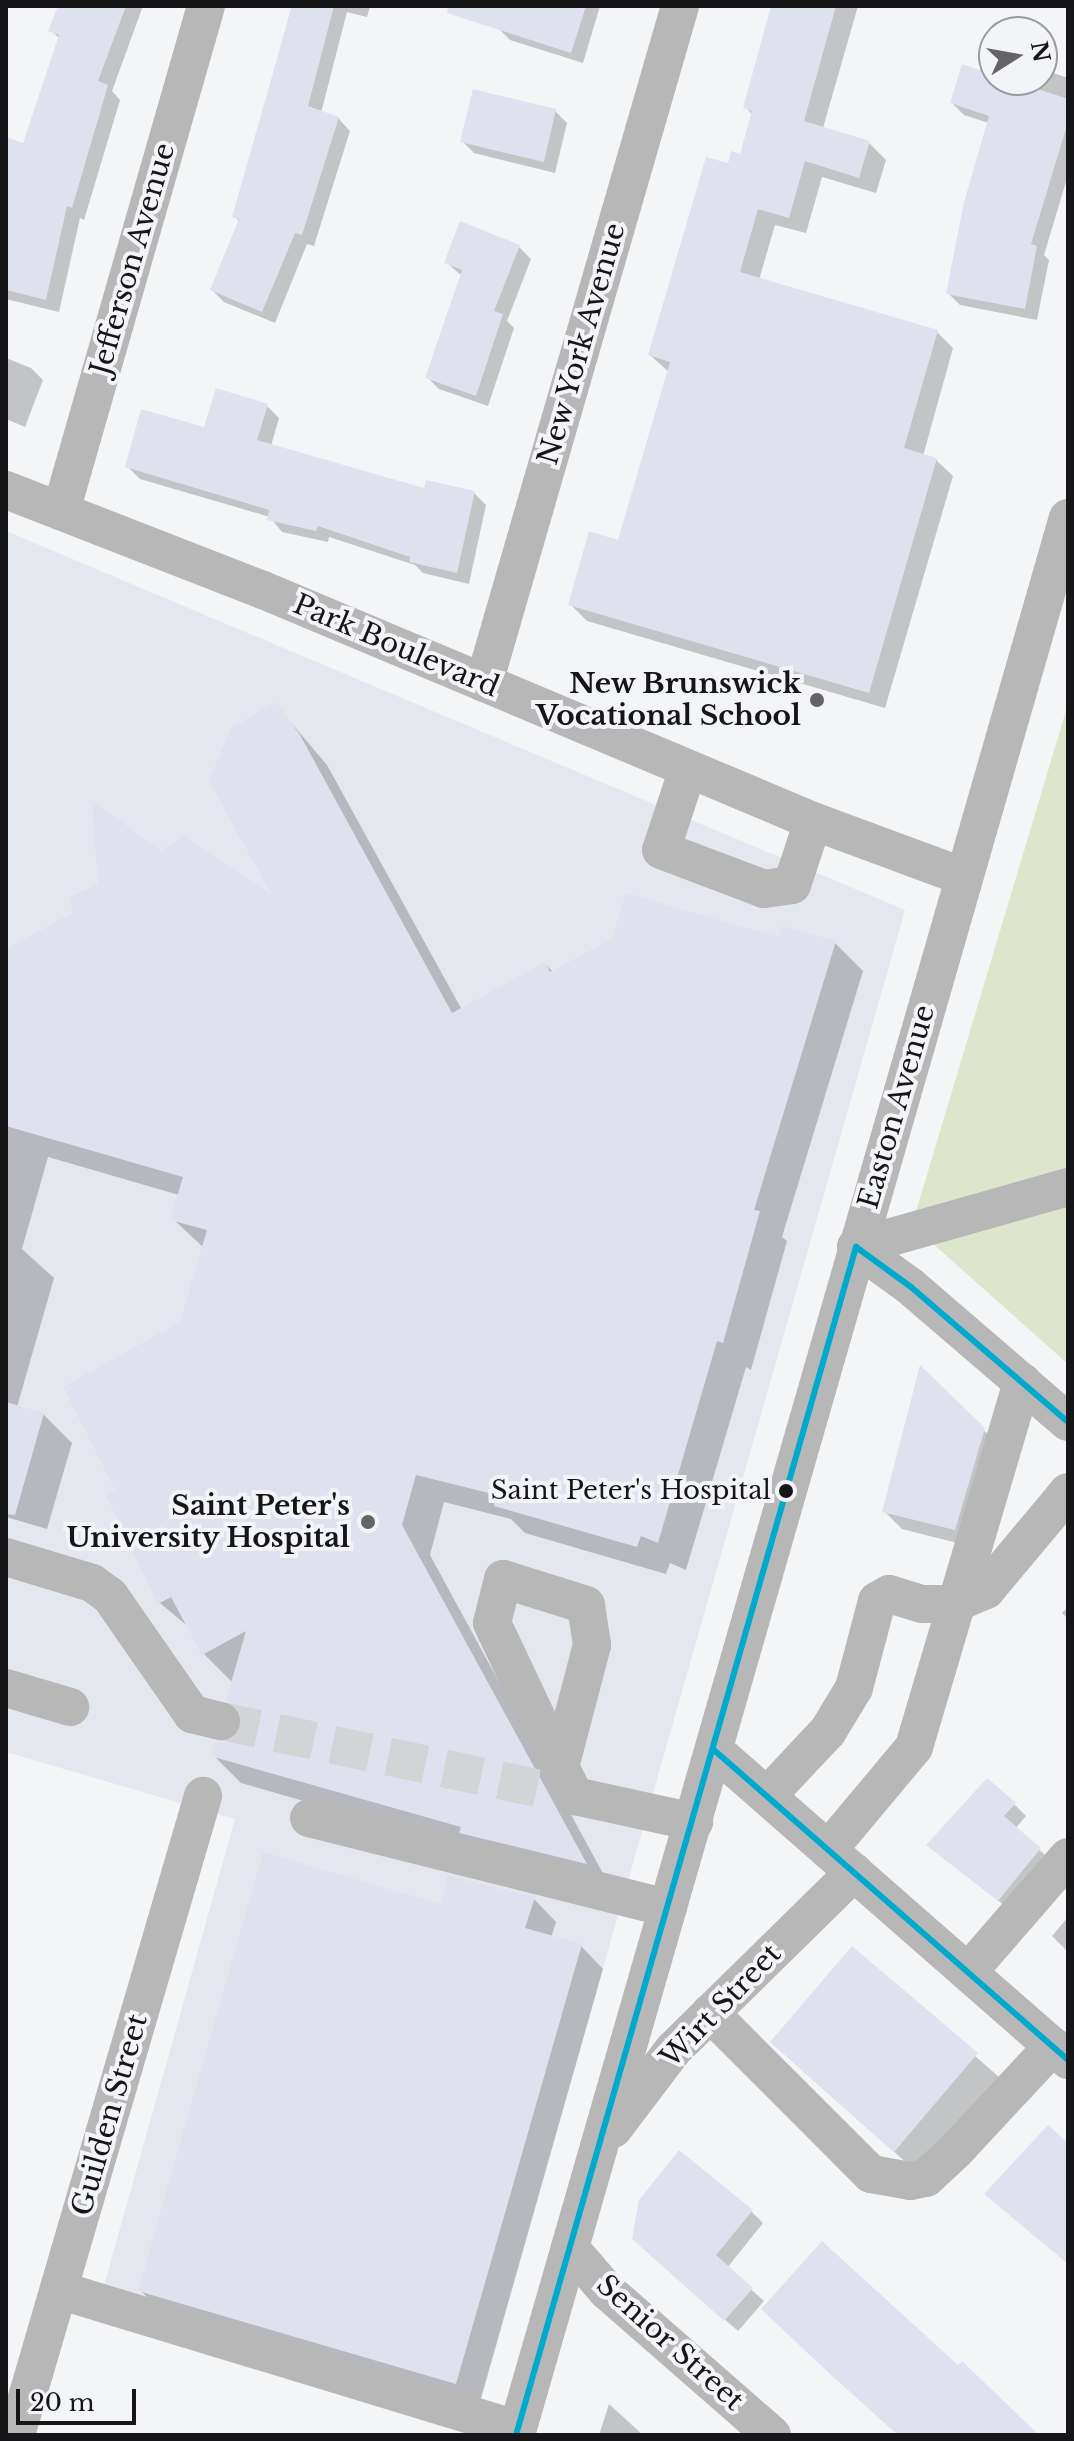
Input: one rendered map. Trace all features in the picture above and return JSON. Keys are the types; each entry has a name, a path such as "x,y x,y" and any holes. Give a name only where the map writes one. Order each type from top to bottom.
{"street":[{"name":"Jefferson Avenue","path":"61,511 206,6"},
{"name":"New York Avenue","path":"484,683 680,6"},
{"name":"Park Boulevard","path":"6,490 484,683 813,821 964,877"},
{"name":"Easton Avenue","path":"517,2432 1068,518"},
{"path":"688,769 661,850 764,889 792,885 813,821"},
{"path":"856,1247 1068,1187"},
{"path":"856,1247 911,1287 1068,1422"},
{"name":"Wirt Street","path":"599,2148 673,2050 710,2013 841,1861 914,1747 930,1704 953,1604 1022,1382"},
{"path":"767,1796 828,1731 854,1688 877,1601 889,1594 922,1604 953,1604 986,1590 1068,1492"},
{"path":"6,1557 92,1583 110,1596 206,1717"},
{"path":"503,1579 586,1605 592,1645 560,1785 526,1696 492,1623 503,1579"},
{"path":"6,1688 70,1707"},
{"path":"710,2013 871,2174 910,2181 926,2178 1060,2053 714,1750"},
{"path":"560,1785 694,1822"},
{"name":"Guilden Street","path":"16,2435 203,1796"},
{"path":"309,1818 668,1908"},
{"path":"968,1972 1068,1857"},
{"name":"Senior Street","path":"570,2248 607,2291 772,2435"},
{"path":"59,2290 517,2432"}],"shaded area":[{"name":"Saint Peter's University Hospital","path":"6,531 905,910 471,2431 94,2321 235,1819 6,1752"}],"green space":[{"path":"1068,704 1068,1364 912,1225"}],"building":[{"path":"58,6 126,6 98,81 108,85 72,208 67,206 46,300 6,290 6,137 23,143 59,35 48,31"},
{"path":"292,6 334,6 308,106 339,117 302,235 295,233 262,312 210,290 239,219 232,217"},
{"path":"448,6 586,6 571,53 447,13"},
{"path":"771,6 836,6 804,121 870,141 859,178 805,161 789,218 758,209 740,272 938,330 904,448 937,458 869,693 568,605 589,531 618,540 670,362 648,355 706,157 728,163 731,151 740,154 752,111 743,108"},
{"path":"962,64 978,70 978,96 1058,96 1068,99 1068,122 1031,244 1037,246 1025,309 946,294 964,202 989,116 950,103"},
{"path":"473,89 556,109 544,162 460,142"},
{"path":"460,221 520,245 494,311 503,314 476,396 425,378 462,270 444,263"},
{"path":"216,388 268,404 257,440 424,488 426,480 475,491 457,573 409,562 410,557 318,526 316,531 267,520 269,510 125,467 141,409 204,427"},
{"path":"276,702 300,735 452,1013 545,962 550,972 612,939 626,893 778,937 782,926 836,941 754,1210 760,1211 723,1343 717,1341 658,1543 641,1536 637,1547 494,1506 497,1495 416,1475 402,1525 587,1864 459,1833 461,1827 210,1756 214,1742 228,1742 242,1727 242,1714 226,1700 246,1631 202,1655 171,1597 158,1604 106,1495 115,1490 63,1387 180,1322 207,1230 170,1220 183,1177 6,1126 6,949 72,913 70,897 98,884 92,800 161,851 183,836 271,894 209,781 231,728"},
{"path":"920,1365 985,1428 955,1530 882,1512"},
{"path":"6,1402 44,1413 15,1515 6,1514"},
{"path":"987,1778 1016,1803 1004,1816 1041,1848 998,1901 926,1845"},
{"path":"263,1852 440,1904 448,1876 535,1897 525,1928 582,1944 456,2384 138,2291"},
{"path":"852,1946 978,2053 894,2152 770,2042"},
{"path":"1048,2125 1068,2143 1068,2264 984,2194"},
{"path":"679,2150 753,2210 716,2255 753,2288 724,2321 632,2239 639,2200"},
{"path":"822,2241 958,2365 962,2361 1039,2435 898,2435 761,2309"}],"tunnel":[{"path":"221,1721 546,1790"}],"transit line":[{"path":"856,1247 911,1287 1068,1422"},
{"path":"516,2435 856,1247"},
{"path":"714,1750 1068,2060"}],"place":[{"name":"New Brunswick Vocational School","path":"817,700"},
{"name":"Saint Peter's Hospital","path":"786,1491"},
{"name":"Saint Peter's University Hospital","path":"368,1522"}]}
